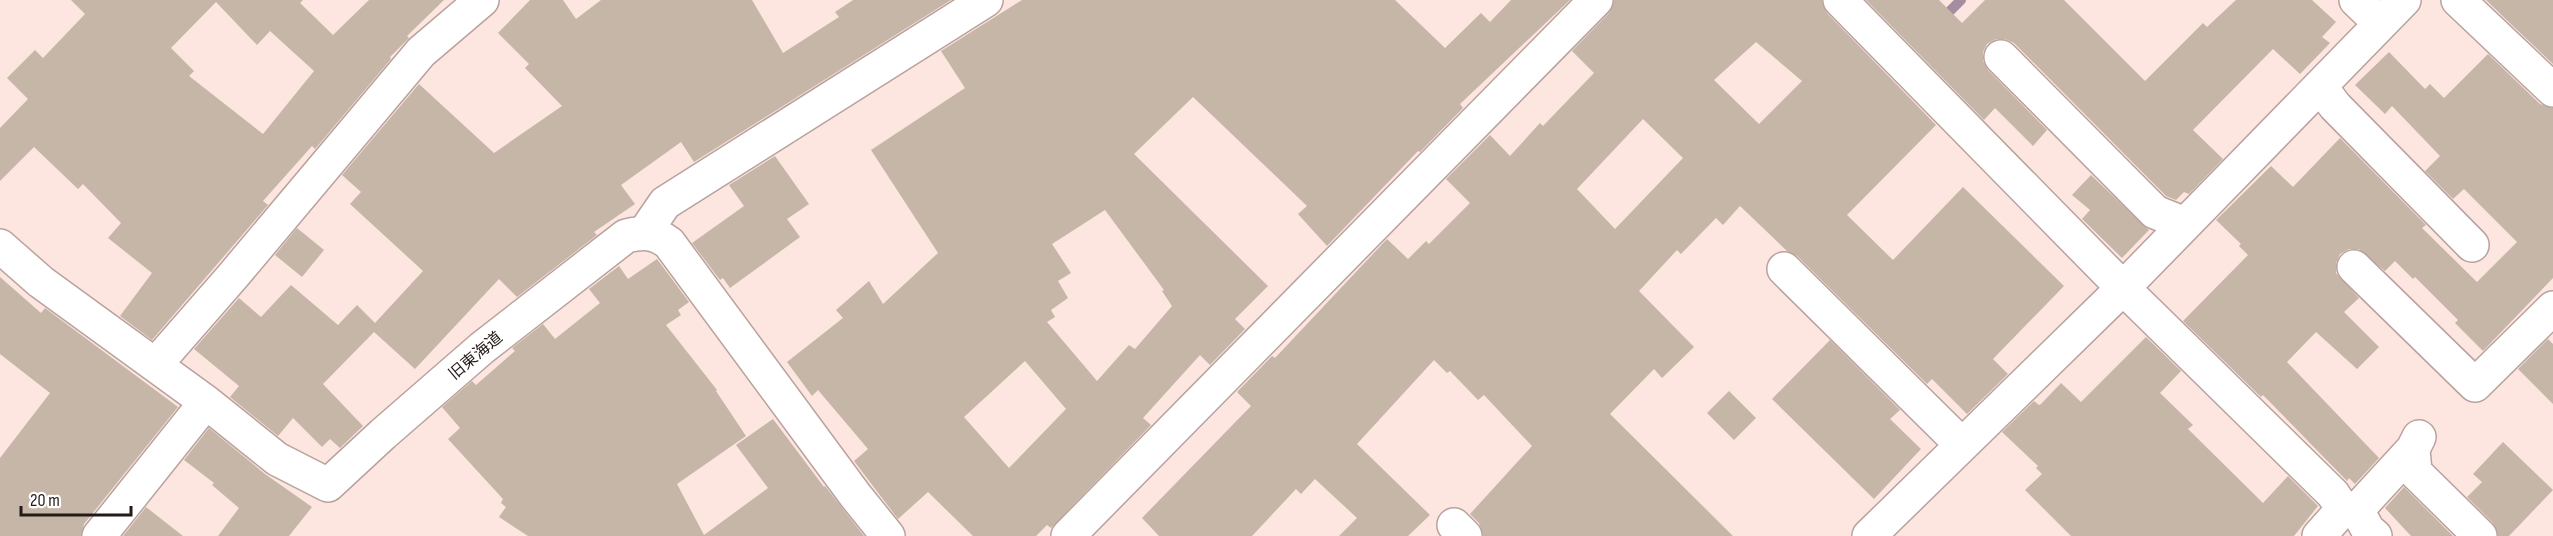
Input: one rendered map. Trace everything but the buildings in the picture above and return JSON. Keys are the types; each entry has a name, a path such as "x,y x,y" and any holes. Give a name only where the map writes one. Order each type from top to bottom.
{"street":[{"path":"156,364 232,277 420,52 482,0"},
{"path":"1068,536 1596,0"},
{"path":"1840,0 2123,288 2358,519"},
{"path":"2356,0 2380,23"},
{"path":"1869,536 2123,288 2404,0"},
{"path":"2457,0 2553,90"},
{"path":"888,536 855,495 669,243 659,236 645,232 664,203 971,4"},
{"path":"2001,57 2155,213 2185,224"},
{"path":"2320,86 2335,106 2472,245"},
{"name":"旧東海道","path":"0,246 41,282 156,364 277,459 328,486 383,434 482,348 626,236 645,232"},
{"path":"2354,267 2475,385 2550,315"},
{"path":"1784,269 1962,445"},
{"path":"99,536 206,402"},
{"path":"2319,536 2358,519 2416,443 2415,472 2480,536"}],"waterway":[{"path":"1940,21 1961,0"}]}
